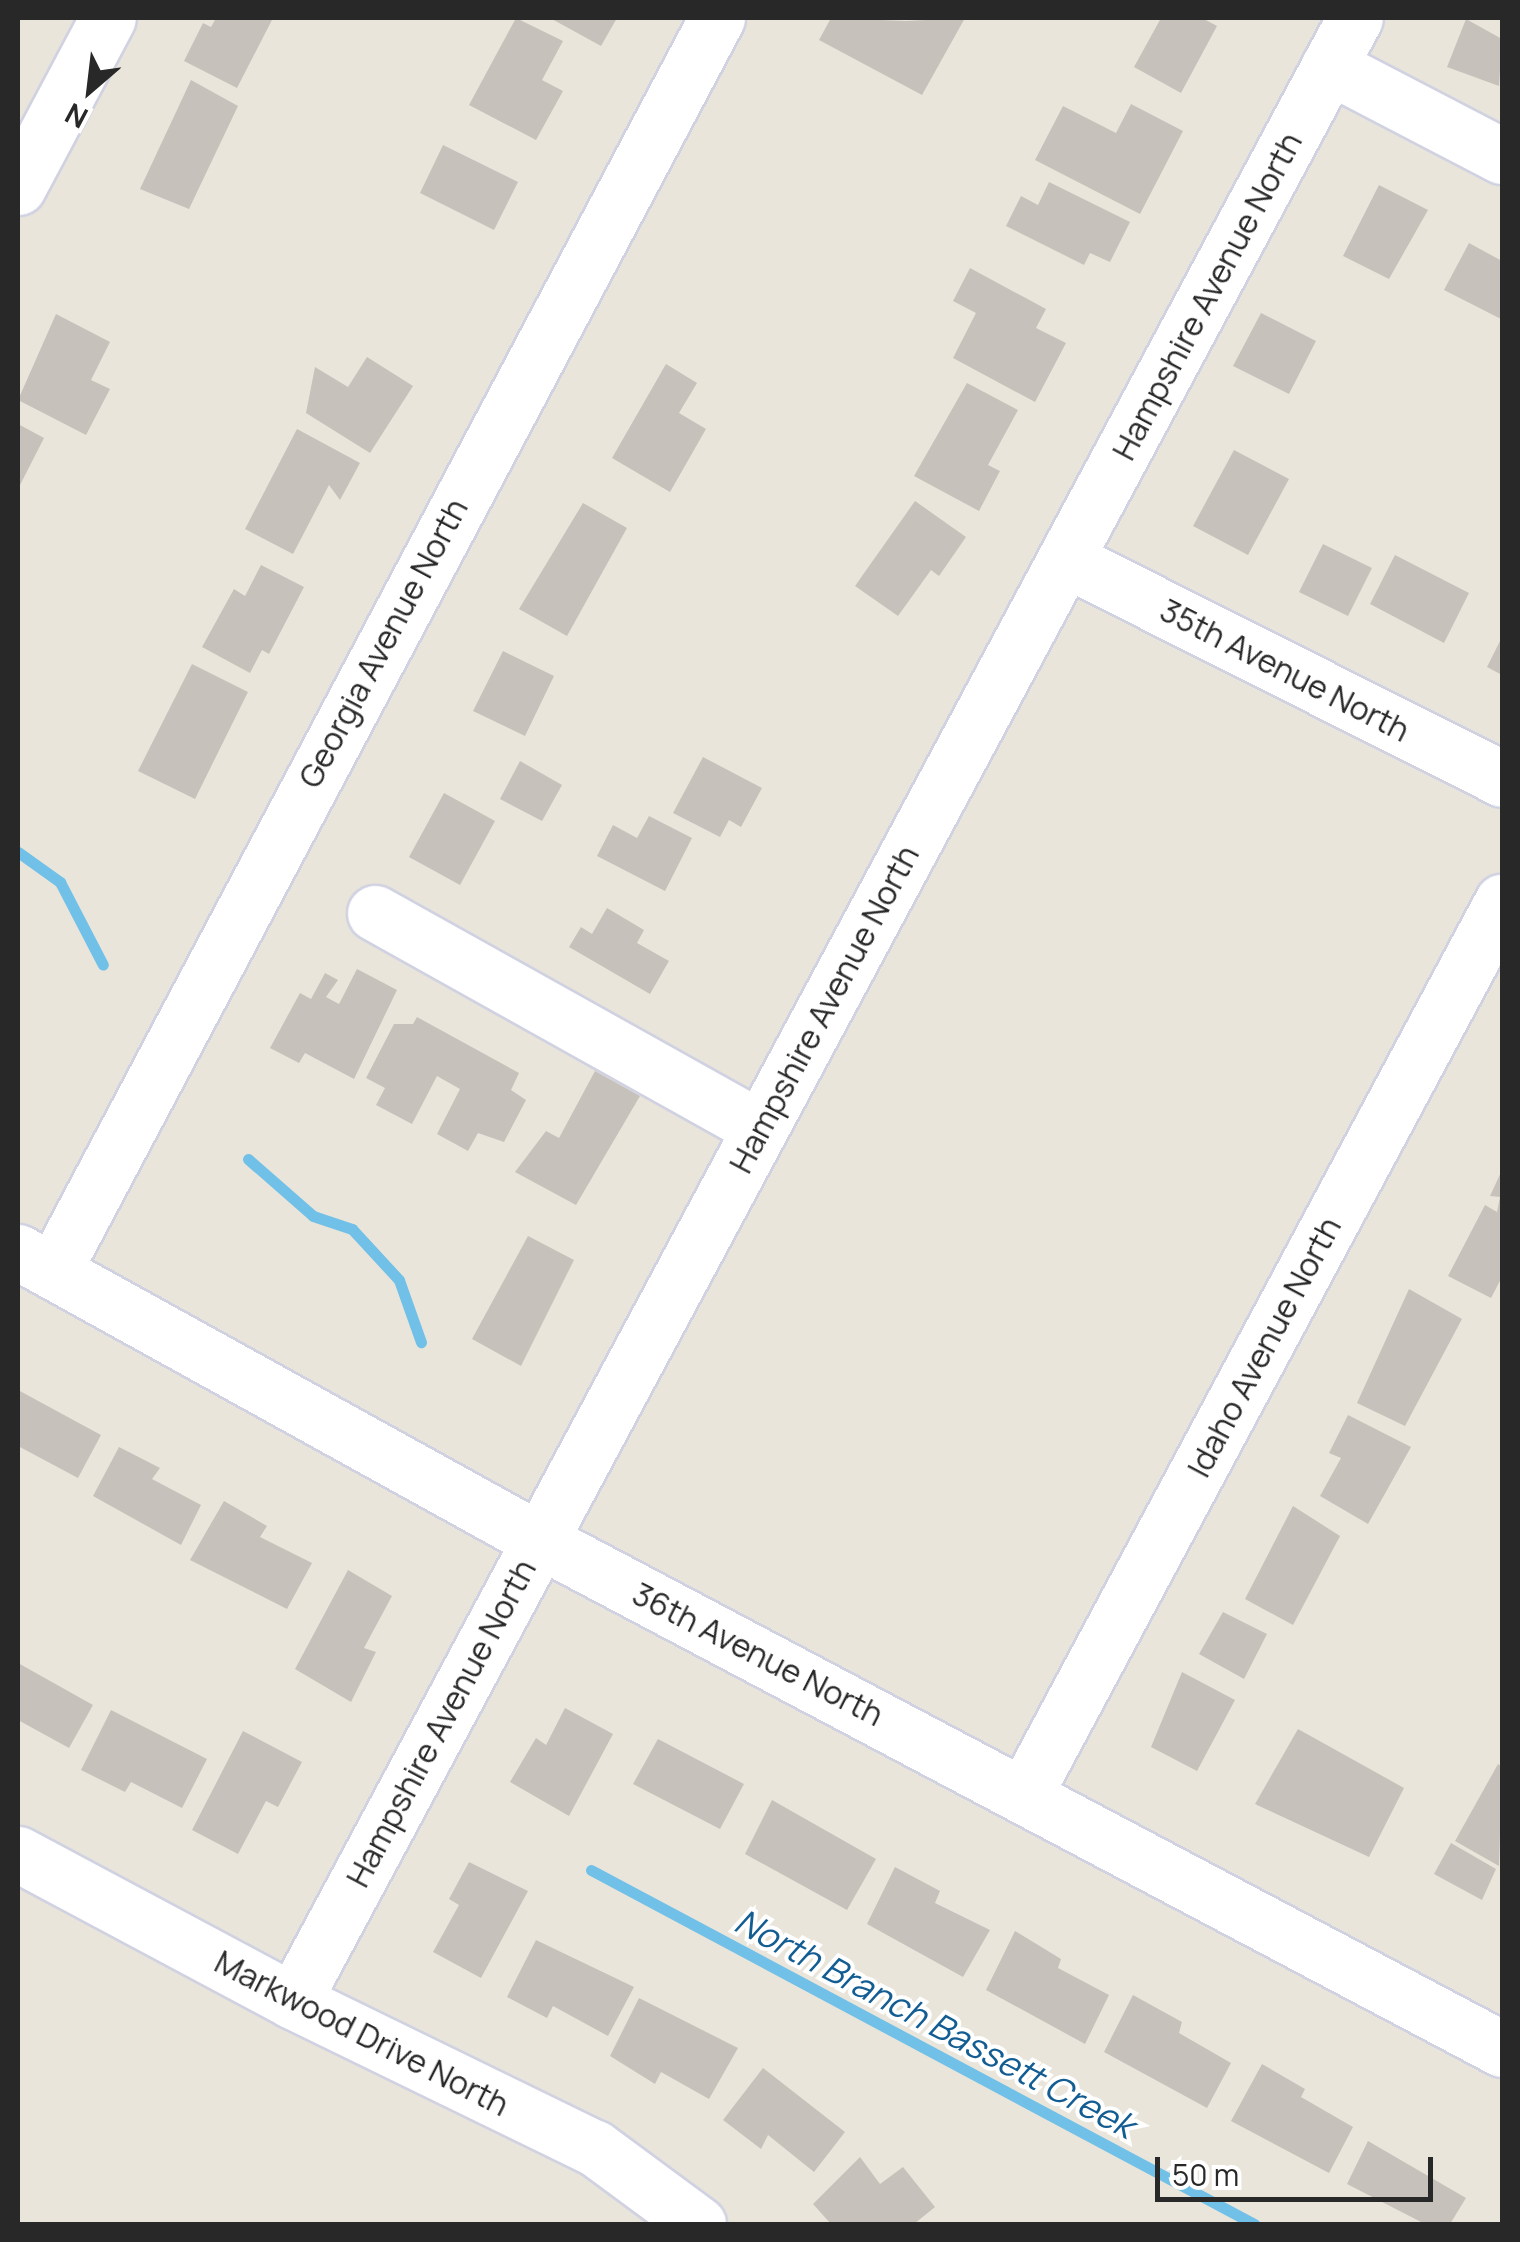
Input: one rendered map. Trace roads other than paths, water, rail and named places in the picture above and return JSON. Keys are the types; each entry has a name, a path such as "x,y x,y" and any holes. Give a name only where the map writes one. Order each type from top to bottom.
{"street":[{"path":"18,188 108,18"},
{"name":"Georgia Avenue North","path":"35,1261 716,18"},
{"name":"Hampshire Avenue North","path":"293,2001 1355,18"},
{"path":"1330,66 1502,156"},
{"name":"35th Avenue North","path":"1067,560 1502,780"},
{"name":"Idaho Avenue North","path":"1025,1793 1502,902"},
{"path":"375,912 759,1128"},
{"name":"36th Avenue North","path":"35,1261 539,1540 1025,1793 1502,2049"},
{"name":"Markwood Drive North","path":"18,1854 293,2001 595,2148 698,2224"}],"waterway":[{"name":"North Branch Bassett Creek","path":"18,852 60,882 103,965"},
{"name":"North Branch Bassett Creek","path":"248,1159 313,1216 352,1229 399,1280 421,1342"},
{"name":"North Branch Bassett Creek","path":"591,1870 1254,2224"}]}
